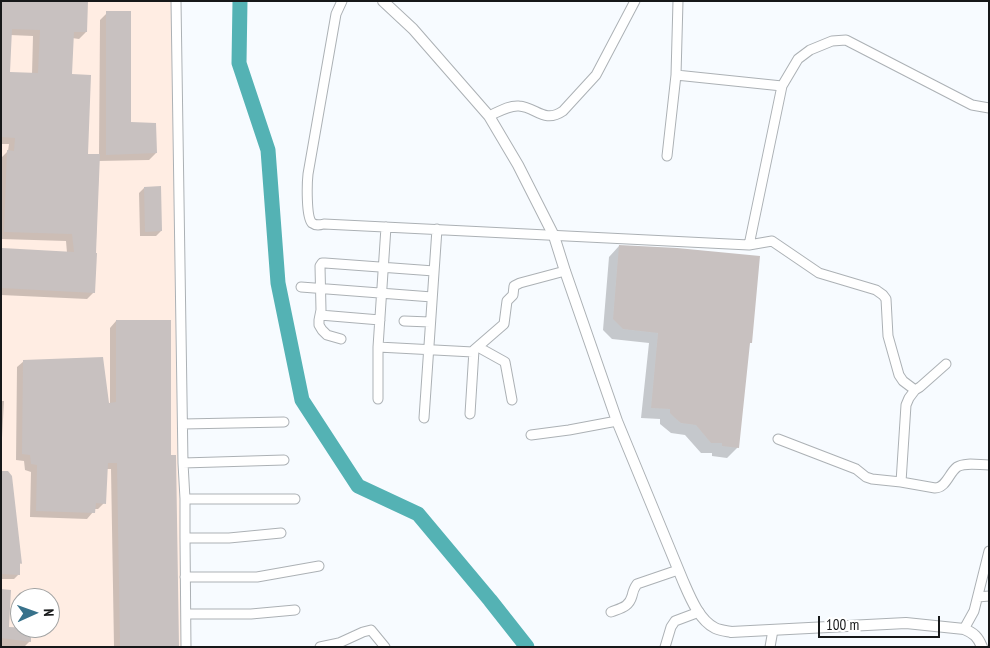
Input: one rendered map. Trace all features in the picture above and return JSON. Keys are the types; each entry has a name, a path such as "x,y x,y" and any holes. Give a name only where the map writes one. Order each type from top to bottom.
{"street":[{"path":"176,1 183,463 186,499 184,538 186,647"},
{"path":"342,1 336,14 308,174 307,189 310,219 313,224 749,245 772,241 819,273 876,290 883,295 886,299 888,336 899,375 914,390"},
{"path":"383,1 413,29 489,116 518,165 554,236 617,421 678,570 692,601 703,618 715,628 731,632 906,623 964,629 974,632 979,638 982,647"},
{"path":"489,116 515,106 521,106 548,116 558,115 596,75 635,1"},
{"path":"667,156 676,75 678,1"},
{"path":"749,245 782,86 798,60 810,50 832,41 846,40 972,105 989,108"},
{"path":"676,75 782,86"},
{"path":"378,399 378,347 386,227"},
{"path":"424,418 436,229"},
{"path":"340,339 327,335 319,325 320,266 322,263 434,271"},
{"path":"470,414 476,350 504,324 507,301 513,295 514,286 565,271"},
{"path":"301,287 432,297"},
{"path":"320,315 380,320"},
{"path":"404,321 430,322"},
{"path":"378,347 476,350 505,362 512,400"},
{"path":"901,482 906,405 914,390 946,364"},
{"path":"531,435 617,421"},
{"path":"183,424 284,422"},
{"path":"778,439 856,469 872,479 940,488 959,466 989,465"},
{"path":"183,463 284,460"},
{"path":"186,499 295,499"},
{"path":"184,538 229,538 281,533"},
{"path":"964,629 974,611 989,552"},
{"path":"185,577 257,577 319,566"},
{"path":"612,612 629,604 636,584 678,570"},
{"path":"978,597 989,596"},
{"path":"186,614 251,614 295,610"},
{"path":"665,647 671,627 675,622 700,612"},
{"path":"320,647 333,646 366,630 371,630 386,647"},
{"path":"770,647 773,630"}],"shaded area":[{"path":"1,1 172,1 182,647 1,647"}],"building":[{"path":"1,1 88,1 87,32 74,32 72,74 91,75 88,154 100,154 95,293 1,288 2,248 74,252 72,234 4,232 7,150 14,151 15,138 1,137","holes":["12,29 40,30 38,73 10,72"]},
{"path":"106,11 131,11 131,122 156,123 157,153 106,155"},
{"path":"161,186 162,231 145,232 144,187"},
{"path":"619,245 677,248 760,256 752,343 750,343 739,448 722,446 722,443 711,443 696,425 681,423 670,413 670,409 651,408 658,333 623,329 613,319"},
{"path":"116,320 171,320 171,455 176,455 179,647 120,647 117,463 108,463 106,504 96,503 95,513 36,511 37,465 31,464 30,455 22,454 23,360 103,357 109,403 116,402"},
{"path":"1,471 8,471 12,476 22,564 20,563 20,575 1,574"},
{"path":"1,589 10,590 10,638 31,638 31,642 1,638"}],"waterway":[{"path":"240,1 239,63 268,150 278,283 302,400 358,486 418,514 527,647"}]}
